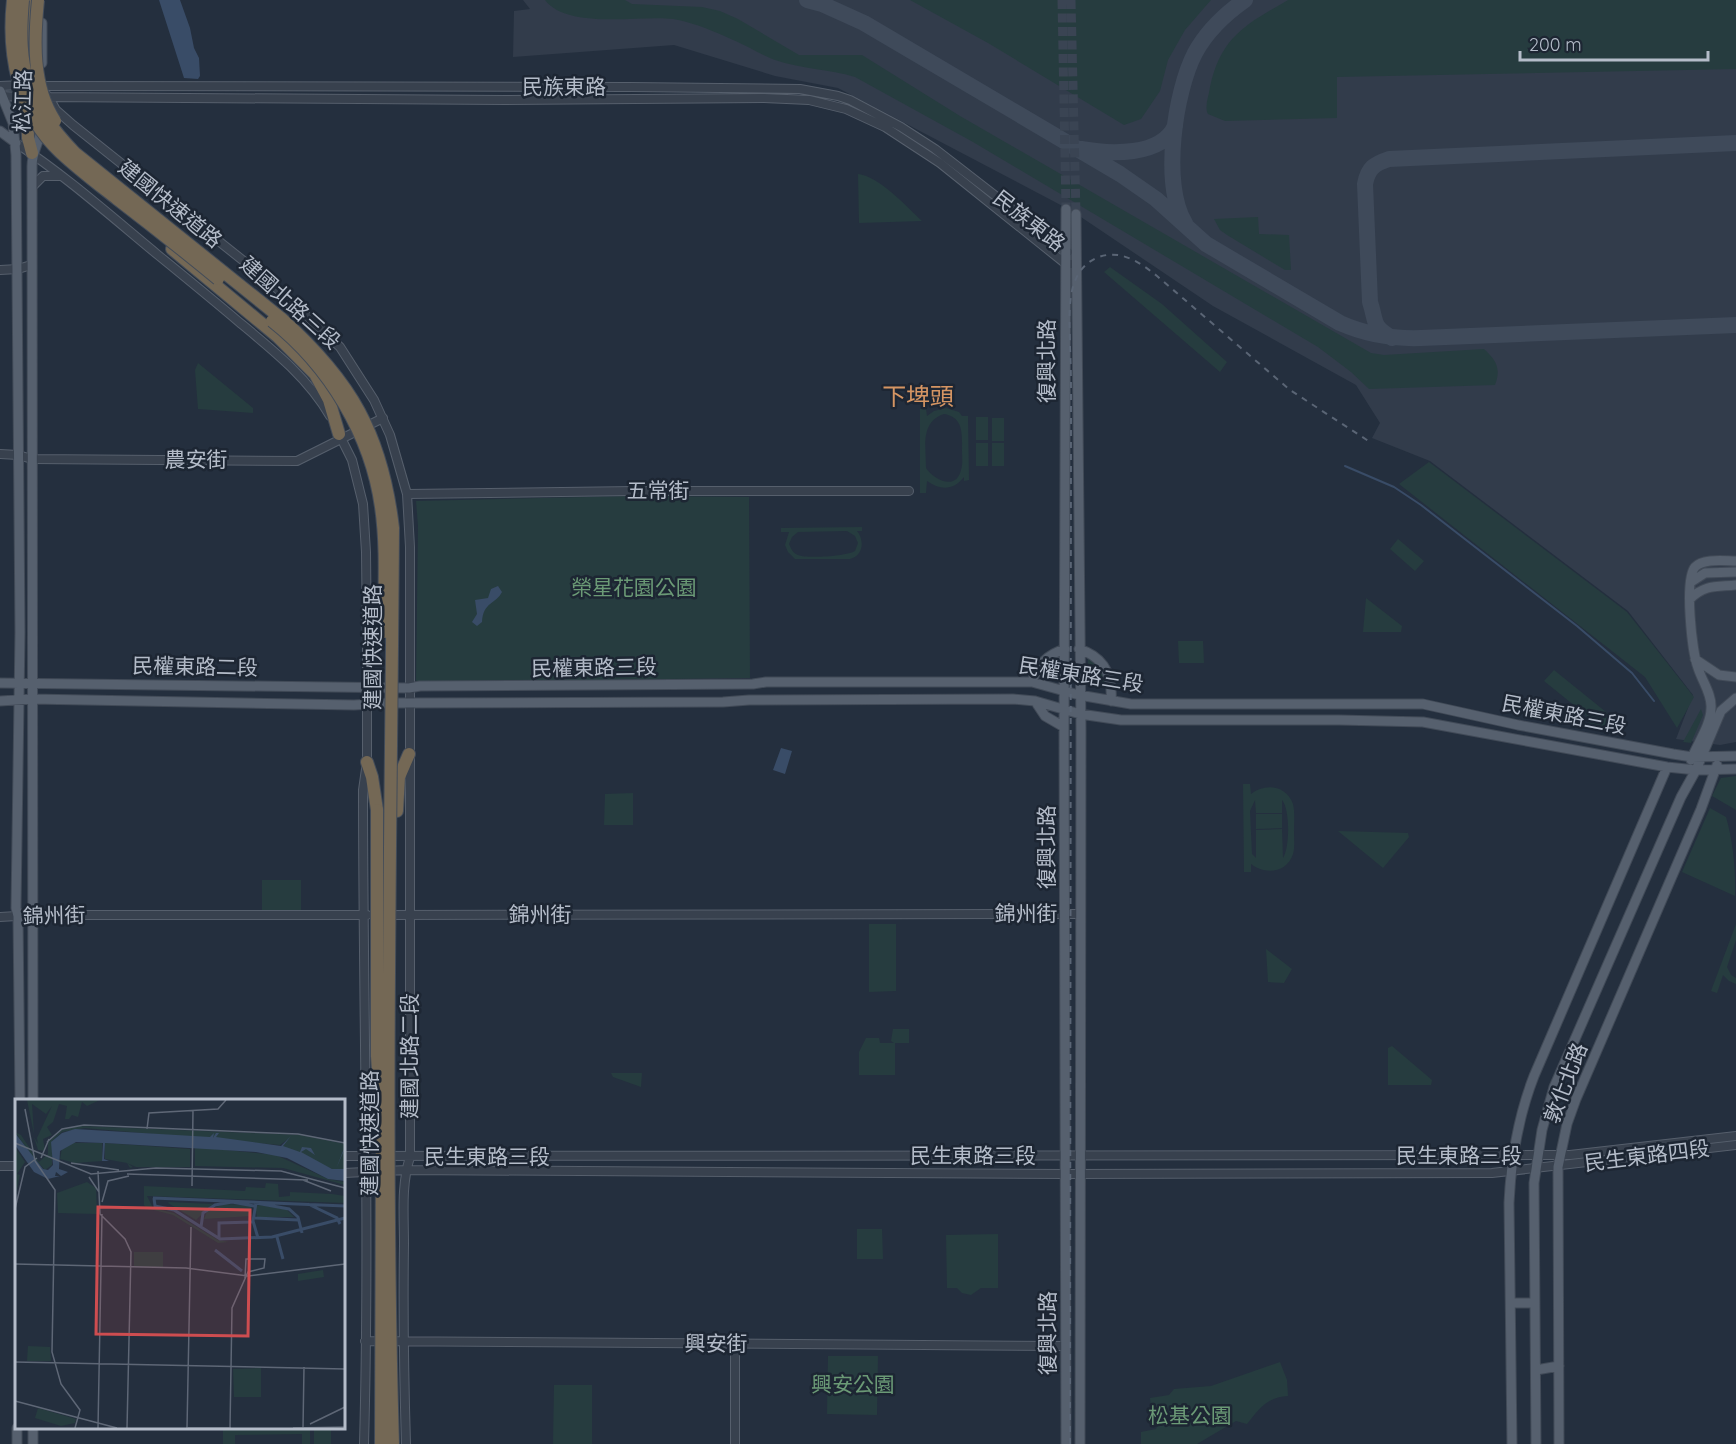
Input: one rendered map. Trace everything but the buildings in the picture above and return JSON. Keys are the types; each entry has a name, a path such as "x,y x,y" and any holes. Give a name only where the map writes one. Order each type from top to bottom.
{"highway":[{"name":"建國快速道路","path":"14,0 11,41 14,68 24,97 49,140 93,179 277,325 308,356 345,405 368,452 377,480 384,531 385,1059 393,1444"},
{"name":"建國快速道路","path":"23,0 20,45 25,75 35,102 47,121 75,153 305,340 343,383 373,439 382,465 393,528 381,1444"},
{"path":"30,0 28,138 32,153"},
{"path":"38,0 36,49 39,84 52,117 75,153"},
{"path":"93,179 108,197 299,356 315,374 329,400 340,436"},
{"path":"386,1127 394,1059 399,777 409,754"},
{"path":"367,762 372,777 377,810 377,1056 386,1127"}],"main road":[{"name":"松江路","path":"33,1099 32,153 39,142 47,97 42,57 44,0"},
{"name":"松江路","path":"0,93 13,123 16,143 20,684 16,908 18,916 20,1099"},
{"path":"0,131 16,143"},
{"name":"復興北路","path":"1066,209 1064,692 1066,1444"},
{"name":"復興北路","path":"1076,214 1080,714 1080,1444"},
{"path":"1691,582 1695,567 1700,564 1736,561"},
{"path":"1691,582 1705,573 1736,572"},
{"name":"敦化北路","path":"1536,1444 1535,1169 1537,1156 1554,1087 1681,797 1709,718 1710,698 1695,659 1690,599 1691,582"},
{"path":"1690,599 1706,587 1736,585"},
{"path":"1032,682 1042,662 1052,654 1065,649"},
{"path":"1079,649 1095,657 1107,670 1112,687 1111,701"},
{"path":"1695,659 1719,675 1736,677"},
{"name":"民權東路三段","path":"389,688 777,682 1032,682 1064,692 1111,701 1190,705 1423,704 1518,725 1697,757 1736,756"},
{"name":"民權東路二段","path":"0,683 389,688"},
{"name":"民權東路三段","path":"389,703 971,698 1035,701 1080,714 1120,720 1423,722 1667,767 1692,770 1736,768"},
{"name":"敦化北路","path":"1697,757 1721,711 1736,698"},
{"name":"民權東路二段","path":"0,700 389,703"},
{"path":"1035,701 1045,716 1064,727"},
{"name":"敦化北路","path":"1559,1444 1559,1155 1576,1099 1701,809 1719,757"},
{"name":"敦化北路","path":"1512,1444 1511,1171 1522,1112 1534,1076 1667,767"},
{"path":"1510,1303 1535,1303"},
{"path":"1536,1370 1558,1366"}],"street":[{"name":"民族東路","path":"0,93 28,91 44,86 801,89 850,100 876,112 910,133 945,156 1077,261 1066,264 940,163 885,127 858,114 827,103 809,100 764,98 511,100 47,97 28,91"},
{"path":"254,86 254,98"},
{"name":"建國北路三段","path":"47,97 56,110 73,125 270,282 340,347 383,418 407,494 410,547 409,703"},
{"path":"16,143 62,177 260,339 303,378 320,399 352,460 363,504 366,552 366,704"},
{"path":"32,187 43,176 62,177"},
{"path":"0,270 18,269 31,265"},
{"name":"農安街","path":"0,454 18,454 32,459 297,460 340,436 383,418"},
{"name":"五常街","path":"407,494 909,491"},
{"name":"建國北路二段","path":"406,1444 403,1261 406,1170 410,1157 409,703"},
{"name":"建國北路二段","path":"364,1444 366,1156 363,790 367,762 366,704"},
{"name":"錦州街","path":"0,916 1079,914"},
{"name":"民生東路四段","path":"1559,1155 1736,1136"},
{"name":"民生東路四段","path":"1558,1167 1736,1145"},
{"name":"民生東路三段","path":"345,1156 1559,1155"},
{"name":"民生東路三段","path":"345,1173 406,1170 1065,1174 1478,1173 1558,1167"},
{"name":"興安街","path":"365,1341 1066,1346"},
{"path":"735,1344 735,1444"}],"shaded area":[{"path":"523,0 1736,0 1736,742 1720,745 1676,739 1693,695 1628,611 1430,461 1372,438 1380,423 1356,385 1213,306 1072,211 838,88 775,76 674,45 513,57 514,11 530,9"}],"green space":[{"path":"545,0 625,0 632,4 702,7 720,11 738,19 799,55 862,55 960,116 1371,353 1384,355 1484,349 1497,366 1498,374 1495,385 1369,389 1318,347 973,142 855,77 775,60 723,35 682,21 659,18 587,18 570,15 556,9"},
{"path":"910,0 1211,0 1185,30 1168,60 1160,91 1141,119 1124,125 988,43"},
{"path":"1288,0 1736,0 1736,69 1337,77 1337,118 1225,121 1208,114 1207,101 1215,70 1229,43 1248,25"},
{"path":"858,174 884,186 922,221 859,223"},
{"path":"1258,217 1259,234 1289,235 1291,270 1285,270 1227,235 1220,230 1214,219"},
{"path":"1110,267 1162,304 1227,362 1220,372 1104,272"},
{"path":"198,363 253,408 253,413 198,409 195,370"},
{"path":"946,408 959,412 962,416 968,416 969,480 964,481 964,477 960,482 946,488 927,481 926,493 920,493 920,409 926,409 927,416 934,411","holes":["944,414 951,416 960,428 962,468 955,480 950,482 939,479 926,468 925,444 931,423"]},
{"path":"976,417 988,417 988,440 976,440"},
{"path":"992,418 1004,418 1004,441 992,441"},
{"path":"976,443 988,443 988,466 976,466"},
{"path":"992,443 1004,443 1004,466 992,466"},
{"path":"1429,462 1627,612 1694,697 1677,728 1645,677 1399,484"},
{"name":"榮星花園公園","path":"631,496 749,497 750,678 416,682 418,526 416,501"},
{"path":"862,527 862,531 857,531 862,543 861,548 858,555 850,559 795,559 785,545 789,532 781,532 781,528","holes":["847,531 855,536 858,543 855,551 836,556 798,555 789,544 798,532"]},
{"path":"1398,539 1424,561 1415,571 1390,549"},
{"path":"1366,598 1402,626 1401,632 1363,632"},
{"path":"1178,641 1203,641 1204,663 1179,663"},
{"path":"1088,658 1101,666 1107,689 1088,682"},
{"path":"1554,670 1611,716 1607,731 1586,726 1591,719 1544,681"},
{"path":"1701,709 1703,715 1691,743 1683,742"},
{"path":"1736,776 1736,810 1712,796 1721,778"},
{"path":"1243,784 1250,784 1251,794 1269,787 1280,790 1290,798 1294,807 1293,854 1286,865 1281,868 1269,871 1251,864 1251,872 1244,872","holes":["1255,800 1256,813 1282,813 1282,800 1287,811 1288,828 1287,846 1283,858 1282,829 1256,830 1256,858 1252,854 1250,811"]},
{"path":"633,793 633,825 604,825 605,794"},
{"path":"1710,808 1726,817 1734,856 1735,896 1682,872"},
{"path":"1256,814 1282,814 1282,828 1256,829"},
{"path":"1338,831 1408,833 1409,837 1383,868"},
{"path":"262,880 301,880 301,915 262,915"},
{"path":"869,924 896,924 896,991 869,992"},
{"path":"1736,924 1736,940 1727,967 1731,975 1736,978 1736,984 1723,975 1717,993 1711,991"},
{"path":"1266,949 1292,969 1284,983 1268,982"},
{"path":"893,1029 909,1029 909,1043 895,1043 895,1075 859,1075 859,1052 866,1038 879,1038 880,1043 894,1043 891,1041"},
{"path":"1392,1046 1432,1080 1431,1085 1388,1085 1388,1048"},
{"path":"611,1073 642,1073 641,1087 613,1077"},
{"path":"857,1229 882,1229 883,1259 857,1259"},
{"path":"998,1234 998,1288 981,1288 971,1295 962,1293 957,1288 947,1288 946,1235"},
{"name":"興安公園","path":"828,1356 878,1356 877,1415 827,1414"},
{"name":"松基公園","path":"1280,1362 1287,1380 1288,1396 1269,1401 1247,1424 1236,1421 1197,1444 1141,1444 1141,1432 1156,1429 1160,1421 1151,1408 1150,1398 1169,1395 1174,1389 1211,1386"},
{"path":"554,1385 592,1385 592,1444 553,1444"},
{"path":"223,1429 310,1429 310,1444 302,1444 302,1434 235,1435 235,1444 223,1444"},
{"path":"314,1429 331,1429 331,1444 314,1444"}],"water":[{"path":"159,0 180,0 199,58 200,76 198,79 184,78"},
{"path":"498,586 502,592 487,607 482,622 477,626 472,622 477,614 475,600 488,598 491,589"},
{"path":"781,748 792,751 785,774 773,770"}],"waterway":[{"path":"1345,466 1394,487 1421,505 1577,626 1632,673 1654,701"}],"taxiway":[{"path":"807,0 822,4 864,23 1120,174 1156,199 1206,244 1340,323 1360,331 1410,338 1736,325"},
{"path":"1185,223 1178,206 1172,163 1177,113 1182,90 1195,53 1205,37 1245,0"},
{"path":"1081,149 1119,152 1146,148 1168,136 1175,126"},
{"path":"1392,338 1378,326 1370,302 1365,184 1370,170 1379,163 1389,159 1736,143"}],"tunnel":[{"path":"1062,0 1066,209"},
{"path":"1071,0 1076,214"}],"railway":[{"path":"1070,1444 1071,397 1069,323 1071,296 1079,272 1087,263 1107,255 1123,256 1144,266 1290,390 1370,442"}],"district":[{"name":"下埤頭","path":"918,397"}]}
